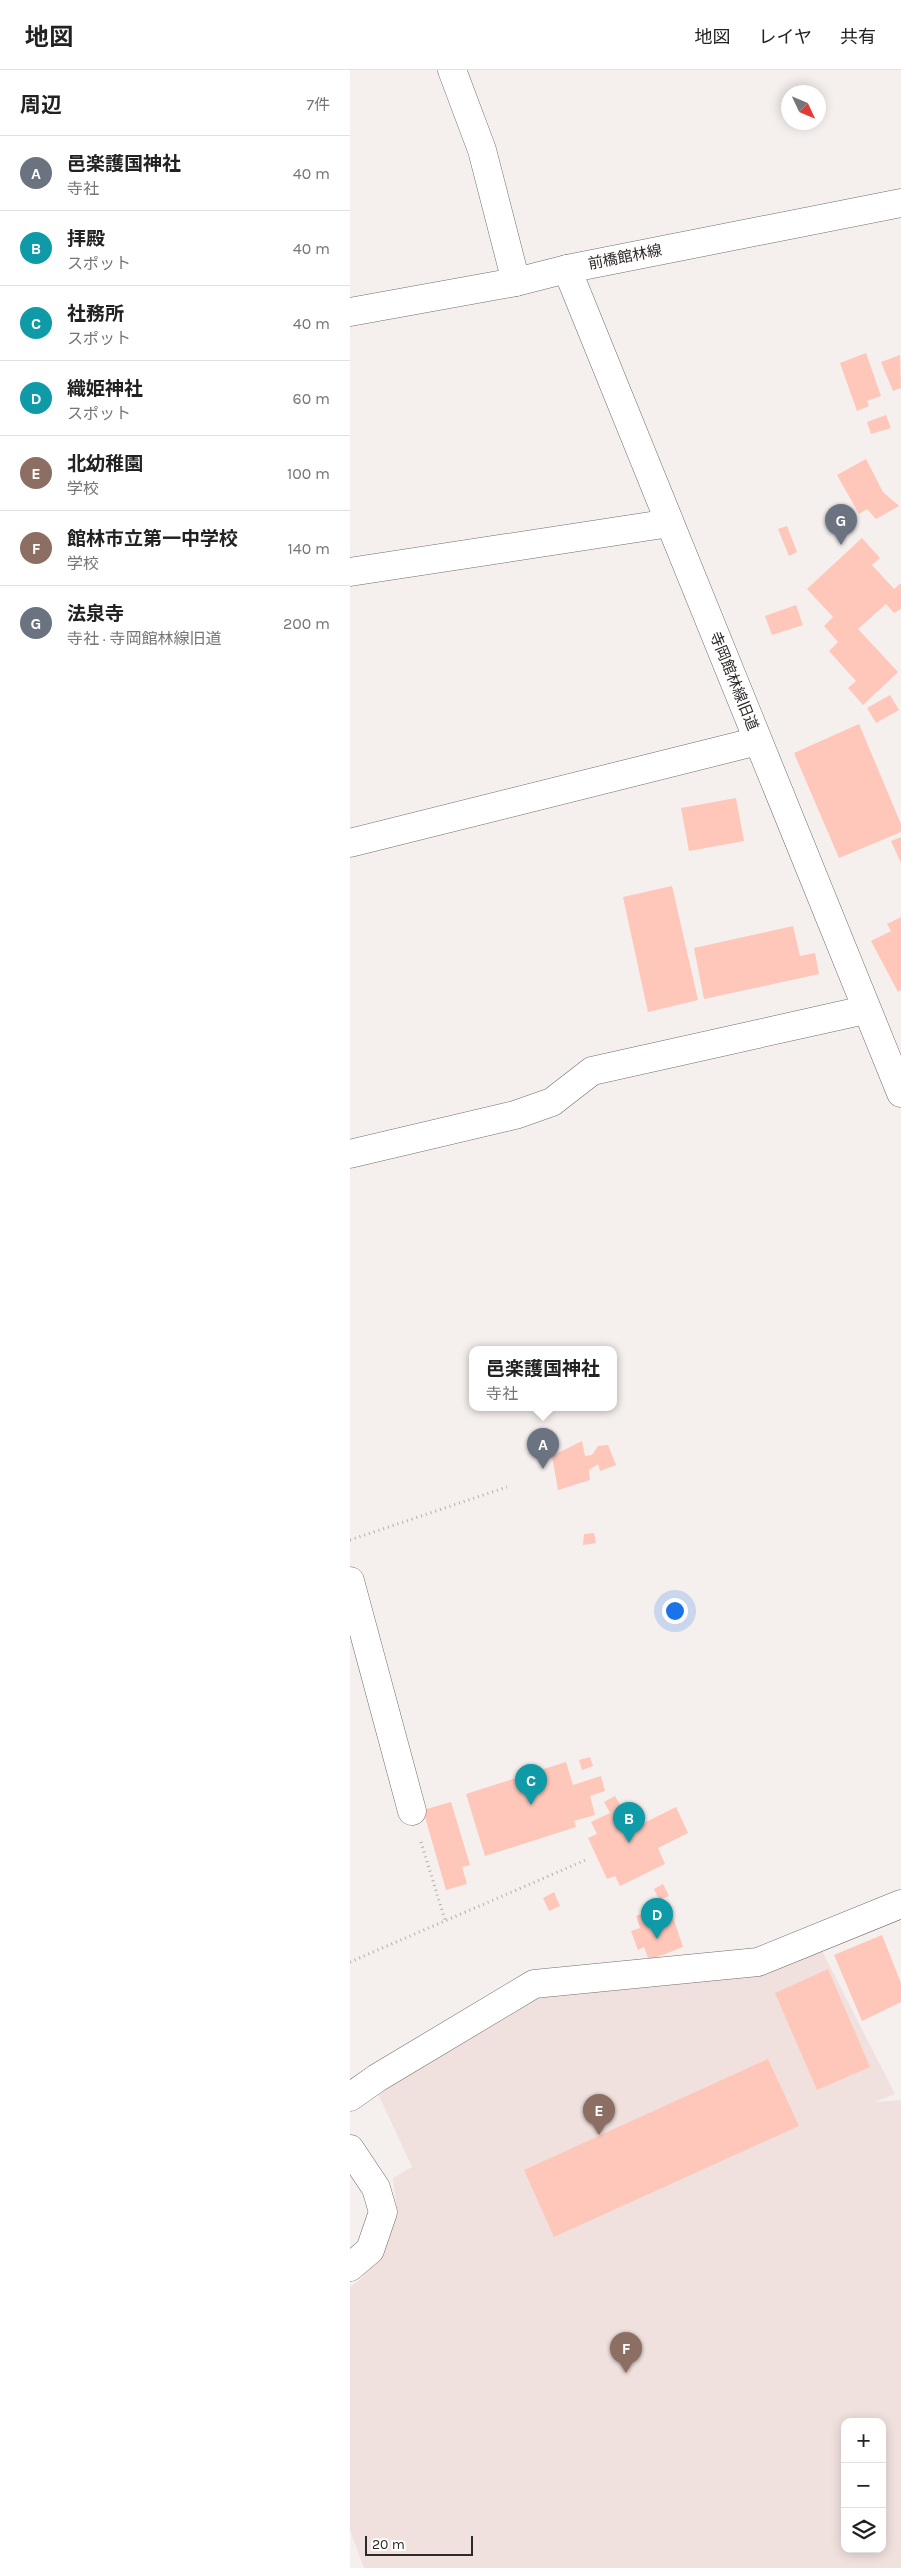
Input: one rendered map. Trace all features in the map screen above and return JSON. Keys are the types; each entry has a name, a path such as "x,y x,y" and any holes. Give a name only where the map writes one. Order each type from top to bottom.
{"street":[{"path":"452,70 482,150 516,282"},
{"name":"前橋館林線","path":"350,312 516,282 567,269 901,203"},
{"name":"寺岡館林線旧道","path":"567,269 865,1010 901,1093"},
{"path":"350,572 670,523"},
{"path":"350,843 758,742"},
{"path":"350,1154 516,1115 552,1102 592,1071 865,1010"},
{"path":"350,1580 412,1811"},
{"path":"350,2097 377,2078 534,1984 758,1962 901,1904"},
{"path":"350,2149 376,2188 383,2212 370,2250 350,2267"}],"path":[{"path":"350,1540 507,1487"},
{"path":"412,1811 446,1920"},
{"path":"350,1962 588,1858"}],"shaded area":[{"path":"819,1945 895,2094 875,2102 901,2100 901,2568 364,2568 350,2530 350,2287 361,2279 386,2247 397,2209 393,2178 412,2167 375,2087 533,1992"}],"building":[{"path":"866,353 881,396 867,401 869,406 857,411 840,363"},
{"path":"900,355 901,388 893,391 881,362"},
{"path":"886,415 891,428 871,434 867,422"},
{"path":"866,459 883,492 899,506 876,519 867,509 859,514 837,475"},
{"path":"787,526 797,552 789,556 778,529"},
{"path":"862,538 880,558 872,565 894,589 901,583 901,609 894,613 886,604 858,629 898,672 863,705 848,688 856,681 829,651 838,642 824,626 833,617 807,589"},
{"path":"796,605 803,625 772,635 765,616"},
{"path":"890,695 899,710 876,723 867,708"},
{"path":"859,724 901,824 901,832 839,858 794,753"},
{"path":"736,798 744,841 689,851 681,808"},
{"path":"901,837 901,863 891,841"},
{"path":"672,886 698,1000 648,1012 623,897"},
{"path":"901,917 901,990 898,992 871,941 891,931 887,924"},
{"path":"793,926 800,956 815,953 819,974 704,999 694,948"},
{"path":"582,1441 585,1456 592,1455 598,1446 608,1445 616,1465 600,1471 598,1464 589,1470 590,1480 558,1490 552,1456"},
{"path":"594,1533 596,1543 583,1545 584,1534"},
{"path":"590,1757 593,1766 582,1770 579,1760"},
{"path":"566,1762 573,1785 601,1776 605,1791 590,1796 595,1815 574,1821 576,1827 485,1856 466,1794"},
{"path":"615,1796 623,1810 635,1804 644,1823 676,1807 688,1833 658,1848 665,1864 620,1886 615,1876 607,1879 588,1838 597,1834 591,1822 610,1813 604,1802"},
{"path":"451,1802 470,1865 462,1867 467,1884 446,1890 423,1810"},
{"path":"663,1884 669,1896 659,1900 654,1889"},
{"path":"554,1892 560,1906 549,1911 543,1898"},
{"path":"669,1905 683,1947 649,1960 644,1947 638,1950 631,1931 640,1928 636,1916"},
{"path":"882,1935 901,1983 901,2002 862,2021 834,1955"},
{"path":"828,1969 870,2067 817,2090 775,1993"},
{"path":"768,2059 799,2126 554,2237 524,2170"}],"place":[{"name":"法泉寺","path":"841,545"},
{"name":"邑楽護国神社","path":"543,1469"},
{"name":"社務所","path":"531,1805"},
{"name":"拝殿","path":"629,1843"},
{"name":"織姫神社","path":"657,1939"},
{"name":"北幼稚園","path":"599,2135"},
{"name":"館林市立第一中学校","path":"626,2373"}]}
